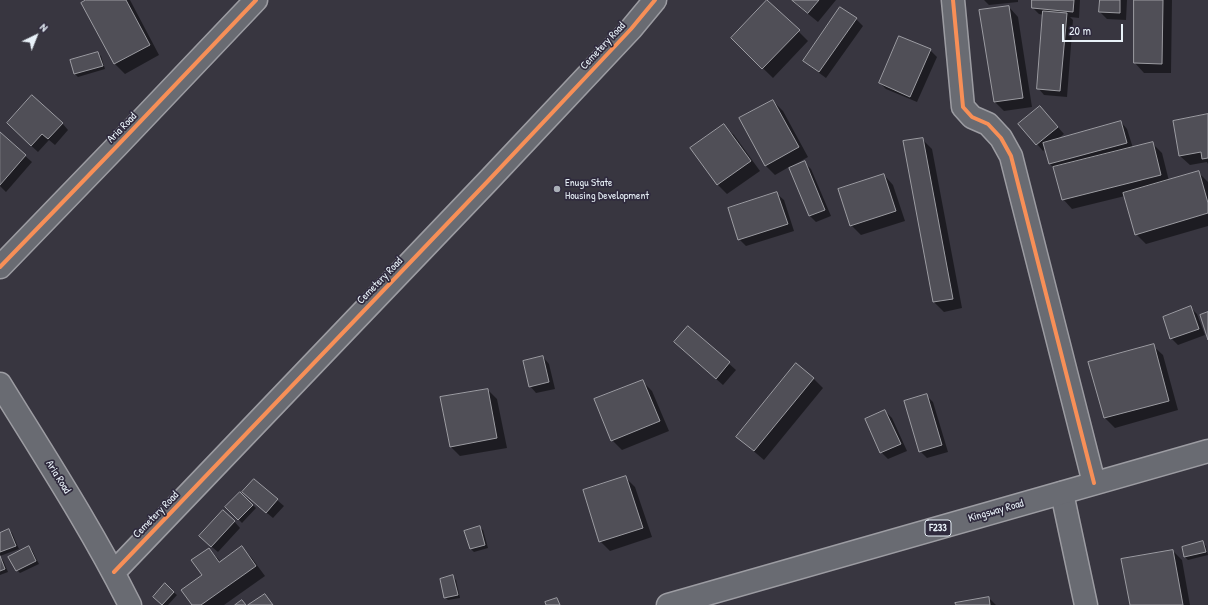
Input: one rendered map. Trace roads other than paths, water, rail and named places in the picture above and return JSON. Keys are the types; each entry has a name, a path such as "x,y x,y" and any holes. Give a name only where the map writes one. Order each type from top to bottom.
{"street":[{"name":"Aria Road","path":"0,267 118,146 256,0"},
{"name":"Cemetery Road","path":"114,572 631,30 655,0"},
{"path":"953,0 963,107 972,117 988,124 1001,138 1011,156 1094,484"},
{"name":"Aria Road","path":"0,384 81,515 114,572 130,605"},
{"name":"Kingsway Road","path":"668,605 1208,451"},
{"path":"1062,493 1086,605"}],"place":[{"name":"Enugu State Housing Development","path":"557,189"}]}
